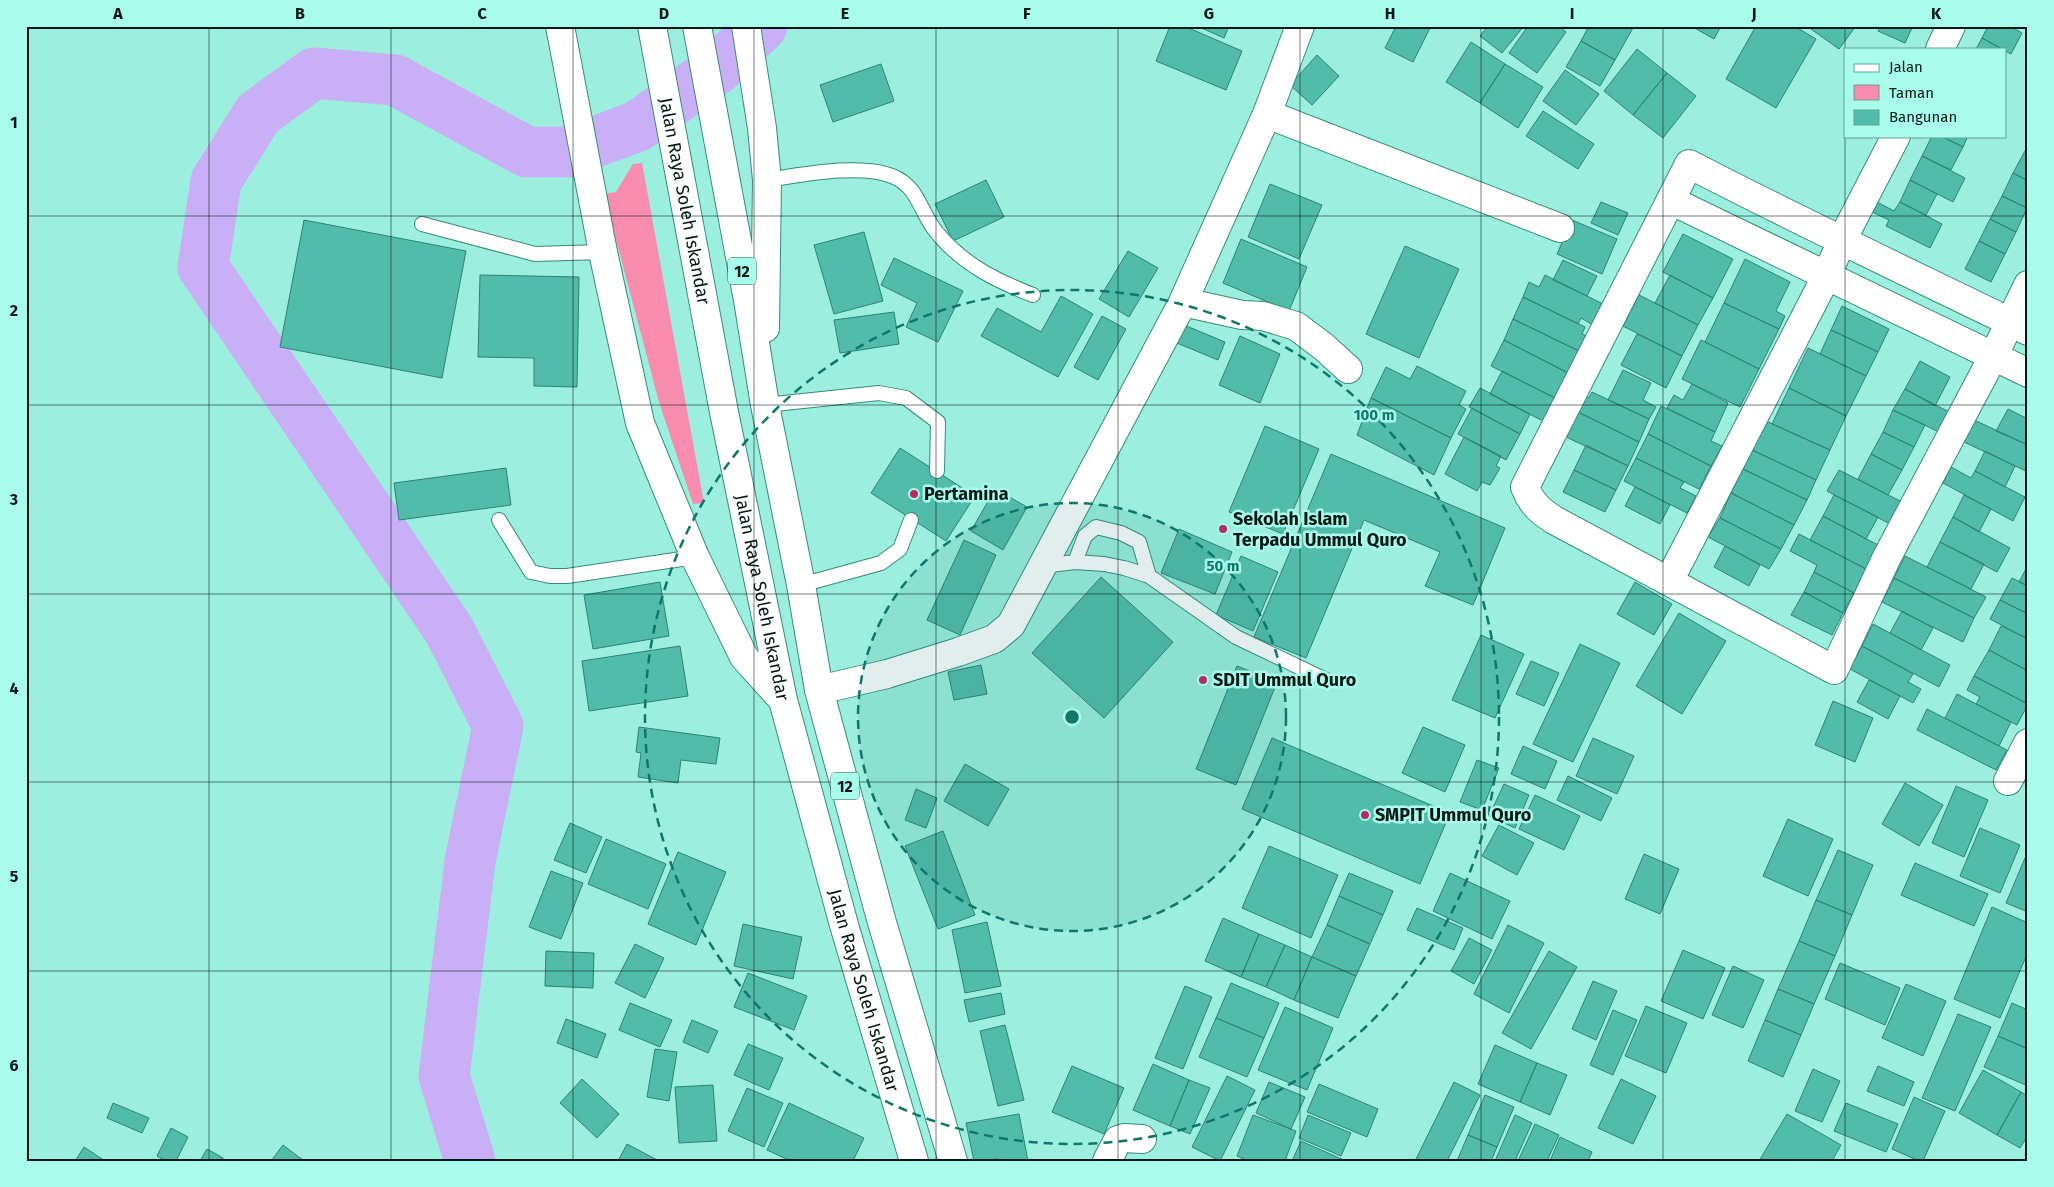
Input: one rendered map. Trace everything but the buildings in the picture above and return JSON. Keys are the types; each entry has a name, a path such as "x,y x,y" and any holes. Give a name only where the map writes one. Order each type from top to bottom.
{"main road":[{"path":"560,26 603,252 640,423 695,557 744,657 783,700"},
{"name":"Jalan Raya Soleh Iskandar","path":"652,26 724,412 783,700 844,925 914,1161"},
{"name":"Jalan Raya Soleh Iskandar","path":"697,26 716,138 748,300 765,405 801,585 819,690 881,920 953,1161"},
{"path":"746,26 762,128 767,180 765,405"},
{"path":"819,690 896,671 958,652 994,639 1011,625 1024,604 1041,566 1183,302 1266,114 1300,26"},
{"path":"1940,48 1951,26"},
{"path":"1266,114 1560,228"},
{"path":"1669,581 1828,275 1842,240 1895,138"},
{"path":"2019,327 1689,164 1525,487 1530,499 1540,511 1834,670 1887,557 1994,355 2019,327 2028,285"},
{"path":"1672,200 2028,373"},
{"path":"1183,302 1242,315 1264,316 1296,326 1324,346 1348,368"},
{"path":"2008,781 2028,743"},
{"path":"1107,1161 1118,1140 1124,1138 1142,1139"}],"lane":[{"path":"767,180 834,171 870,171 890,175 907,184 937,233 958,254 993,279 1033,295"},
{"path":"422,224 535,254 603,252"},
{"path":"765,405 879,393 906,398 938,422 937,471"},
{"path":"500,520 531,572 550,576 567,576 695,557"},
{"path":"801,585 881,563 900,549 912,520"},
{"path":"1075,562 1085,536 1096,527 1121,533 1139,542 1149,576"},
{"path":"1041,566 1075,562 1124,568 1149,576 1236,637 1326,680"}],"green space":[{"path":"642,163 704,503 693,504 659,402 604,194 616,192 633,164"}],"waterway":[{"path":"470,1161 444,1076 470,861 498,726 449,630 203,267 216,181 258,114 314,73 395,80 527,152 568,152 638,126 717,69 762,26"}],"place":[{"name":"Pertamina","path":"914,494"},
{"name":"Sekolah Islam Terpadu Ummul Quro","path":"1223,529"},
{"name":"SDIT Ummul Quro","path":"1203,680"},
{"name":"SMPIT Ummul Quro","path":"1365,815"}]}
